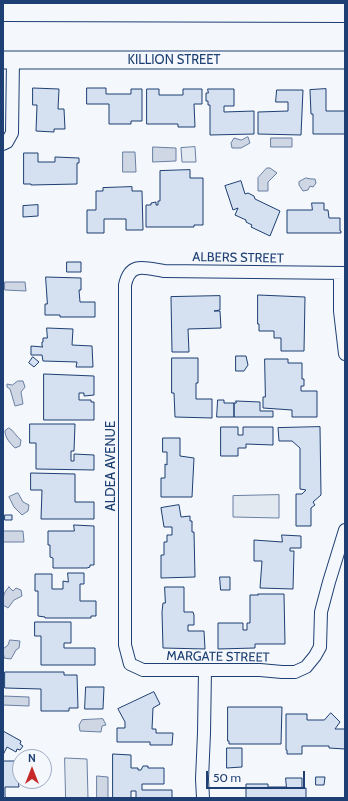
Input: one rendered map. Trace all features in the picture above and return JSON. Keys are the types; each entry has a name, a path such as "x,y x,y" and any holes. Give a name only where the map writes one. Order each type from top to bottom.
{"highway":[{"path":"3,10 345,11"}],"street":[{"name":"KILLION STREET","path":"8,60 345,60"},
{"path":"3,144 7,142 12,134 8,60"},
{"name":"ALBERS STREET","path":"132,270 146,268 164,271 342,273"},
{"name":"ALDEA AVENUE","path":"130,664 125,645 125,286 127,277 132,270"},
{"path":"342,273 340,312 345,354"},
{"name":"MARGATE STREET","path":"130,664 143,670 260,670 295,672 306,667 315,656 320,646 321,612 345,530"},
{"path":"203,798 202,779 205,670"}],"shaded area":[{"path":"248,137 250,143 241,148 232,148 231,143 234,138 241,140"},
{"path":"271,138 292,138 292,147 271,147"},
{"path":"153,147 176,148 176,161 153,162"},
{"path":"195,147 196,162 182,162 181,148"},
{"path":"123,152 135,152 136,172 123,172"},
{"path":"267,168 270,168 277,173 268,182 268,191 258,191 258,178"},
{"path":"306,178 315,179 316,183 313,187 310,186 308,190 303,191 299,185 299,182"},
{"path":"5,282 25,282 26,291 5,290"},
{"path":"18,381 23,381 25,387 21,392 23,404 15,406 7,384 12,385"},
{"path":"9,428 21,440 20,446 15,448 8,440 5,431"},
{"path":"18,493 23,502 29,505 28,511 22,515 14,507 9,497"},
{"path":"279,495 279,518 233,517 233,496"},
{"path":"3,531 23,531 24,542 3,542"},
{"path":"9,587 13,591 16,588 21,590 22,596 14,600 8,608 3,605 3,600 4,593"},
{"path":"10,640 20,641 19,648 16,650 11,659 4,658 3,649 8,645"},
{"path":"3,696 29,697 29,706 3,705"},
{"path":"103,719 106,725 102,726 101,732 80,731 79,725 82,720"},
{"path":"65,758 87,759 88,798 66,798"},
{"path":"97,776 108,777 108,798 97,798"}],"building":[{"path":"33,88 59,89 58,109 64,109 65,129 54,129 54,132 36,131 37,105 33,105"},
{"path":"87,88 106,88 106,94 131,94 131,89 142,89 142,121 131,121 131,124 109,124 109,104 87,104"},
{"path":"147,89 159,89 159,95 183,95 183,89 202,89 202,104 194,104 195,127 178,127 178,124 147,124"},
{"path":"208,89 234,89 234,106 224,106 224,112 254,111 254,134 210,135 210,105 208,105 208,101 206,101 206,93 208,93"},
{"path":"326,89 326,111 345,111 345,134 313,134 313,114 311,114 310,90"},
{"path":"277,90 303,90 301,135 258,134 258,112 288,111 288,102 276,102"},
{"path":"24,153 38,153 38,162 55,162 55,157 79,158 79,163 77,163 77,184 24,184"},
{"path":"190,170 190,178 203,178 203,225 194,225 194,227 146,227 146,205 151,205 151,203 156,202 156,205 158,205 158,201 160,201 160,171"},
{"path":"241,181 245,194 248,193 254,196 255,199 280,211 270,236 251,227 252,225 246,222 246,220 235,215 238,208 233,210 225,186"},
{"path":"132,187 132,191 142,191 143,230 126,230 126,219 104,219 104,233 87,233 87,210 96,210 96,191 103,191 103,188"},
{"path":"312,203 324,203 324,210 328,210 329,218 340,218 341,233 287,233 287,210 312,210"},
{"path":"38,205 38,216 23,217 23,206"},
{"path":"67,262 81,262 81,272 67,272"},
{"path":"46,277 81,278 81,290 79,290 80,302 95,302 95,317 60,317 60,315 45,315 45,304 47,304"},
{"path":"258,295 305,297 304,351 281,351 281,338 274,338 274,331 259,331"},
{"path":"220,296 220,310 214,311 220,311 221,328 188,329 189,352 172,352 171,297"},
{"path":"47,328 73,329 72,345 92,346 93,367 76,367 77,362 43,361 42,355 31,355 31,346 43,347 43,338 47,338"},
{"path":"236,356 246,356 248,365 244,371 236,371"},
{"path":"33,357 39,362 34,367 29,363"},
{"path":"172,358 198,358 198,383 196,383 196,399 212,399 212,418 175,417 174,393 172,393"},
{"path":"265,359 288,359 288,363 302,363 302,379 304,379 304,386 301,386 301,391 317,391 317,417 292,417 292,410 263,408 263,397 265,397"},
{"path":"44,374 94,376 94,395 84,396 84,393 79,393 79,400 91,400 91,402 94,402 94,420 44,420"},
{"path":"218,400 224,400 224,403 234,403 234,417 217,417"},
{"path":"236,401 260,402 260,411 273,411 273,417 234,417 234,403 236,403"},
{"path":"30,424 75,424 74,451 71,451 71,461 74,461 74,454 94,455 94,470 36,469 36,443 30,443"},
{"path":"221,427 238,427 238,435 243,435 243,427 273,427 273,445 246,444 246,448 238,448 238,456 221,456"},
{"path":"320,427 321,495 313,502 315,505 311,508 311,526 296,526 296,494 302,494 306,490 300,489 300,448 292,441 279,441 278,428"},
{"path":"163,438 180,438 180,456 194,458 192,497 161,497 161,478 165,478 165,464 167,465 167,452 163,452"},
{"path":"31,473 75,474 75,502 94,502 94,519 41,519 42,490 31,490"},
{"path":"179,505 181,517 190,516 190,521 192,521 192,532 194,532 195,577 161,578 161,555 164,555 164,542 167,542 167,535 172,535 172,527 164,527 161,508"},
{"path":"5,515 12,515 12,520 5,520"},
{"path":"74,525 94,526 94,565 90,565 90,567 87,568 53,568 53,558 50,557 50,545 48,545 48,531 74,531"},
{"path":"282,535 301,536 301,548 290,548 290,551 294,551 293,589 260,588 262,561 254,561 254,540 282,542"},
{"path":"68,573 84,573 84,584 80,584 80,601 96,601 96,616 91,616 91,618 45,618 38,616 38,591 35,591 35,574 52,574 52,589 63,589 63,581 68,582"},
{"path":"220,577 230,577 230,590 221,590"},
{"path":"165,587 184,587 184,612 193,612 194,615 194,625 188,625 188,631 204,631 205,649 163,648 162,612 163,603 165,603"},
{"path":"284,594 285,644 255,644 255,648 218,649 218,623 243,623 243,630 247,630 247,623 250,623 250,595"},
{"path":"35,622 71,622 71,643 64,643 64,648 95,648 95,665 41,665 41,636 35,636"},
{"path":"5,672 64,672 64,675 77,675 78,708 69,708 69,711 41,711 41,689 5,688"},
{"path":"86,687 104,687 103,709 85,709"},
{"path":"154,692 160,704 153,708 152,729 156,729 156,733 173,733 172,745 150,745 150,742 117,742 117,728 125,728 125,722 118,709"},
{"path":"228,707 282,707 281,744 229,744"},
{"path":"331,713 340,722 335,729 345,729 345,749 329,748 329,746 302,746 302,754 287,754 286,714 307,714 307,720 324,720"},
{"path":"3,731 21,741 20,744 23,746 21,749 12,750 7,747 3,755"},
{"path":"227,748 242,748 242,767 227,768"},
{"path":"113,754 131,755 131,768 138,768 138,770 141,770 143,766 148,766 148,768 164,768 164,784 142,784 142,790 172,790 172,798 136,798 136,791 131,791 131,798 113,798"},
{"path":"3,761 12,761 12,787 5,787 6,798 3,798"},
{"path":"316,777 325,777 324,785 316,785"},
{"path":"286,778 302,778 302,788 306,788 306,798 246,798 246,784 268,784 268,787 286,787"}]}
